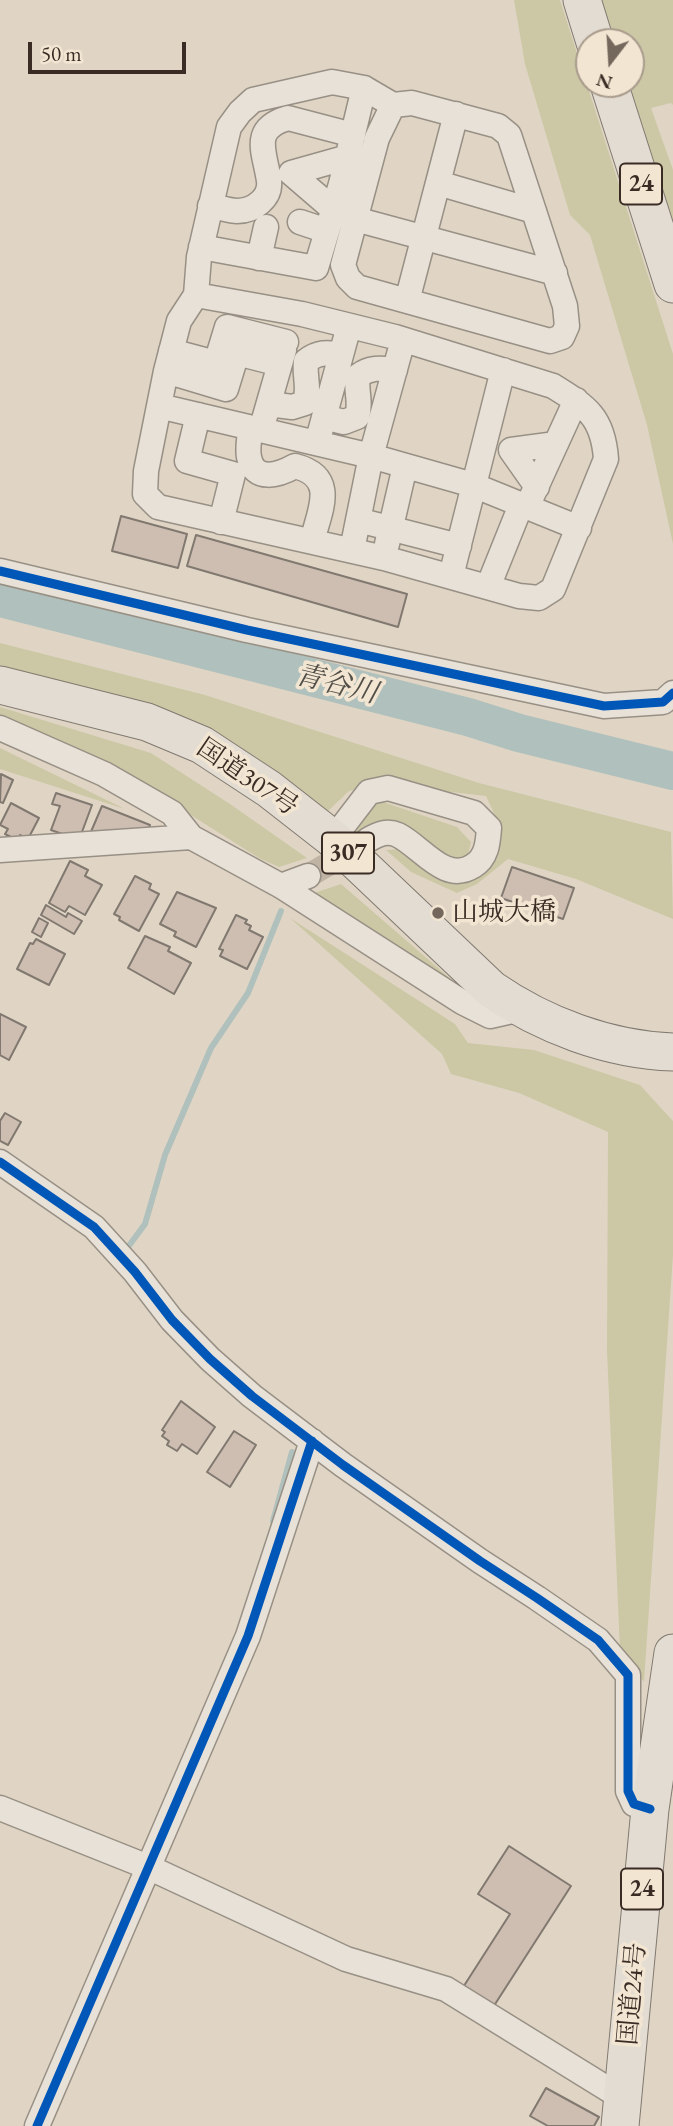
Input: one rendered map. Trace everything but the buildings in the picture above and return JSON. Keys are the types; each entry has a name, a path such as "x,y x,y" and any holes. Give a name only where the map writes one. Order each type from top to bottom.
{"highway":[{"path":"582,0 591,28"},
{"name":"24","path":"613,98 673,284"},
{"name":"国道307号","path":"0,685 147,722 202,745 350,839 491,989 521,1009 614,1044 673,1052"},
{"name":"国道24号","path":"622,2110 650,1809 673,1653"}],"street":[{"path":"196,295 295,313 403,340 553,386 590,411 604,438 606,459 554,589 538,598 519,596 384,558 158,507 145,494 146,471 169,361 179,321 196,295 201,247 229,127 253,100 332,82 364,88 393,104 412,103 498,126 509,135 565,306 567,326 562,338 550,341 357,287 348,278 343,265 339,220 350,146 364,88"},
{"path":"201,247 316,268 393,104"},
{"path":"407,301 456,114"},
{"path":"210,206 238,211 256,207 265,196 269,183 261,144 264,134 279,121 288,118 350,146"},
{"path":"339,220 291,173 350,146"},
{"path":"438,183 534,211"},
{"path":"300,222 339,220 422,238 555,274"},
{"path":"260,258 266,227"},
{"path":"295,313 269,404 256,429 249,456 253,466 264,475 276,475 295,466 309,470 320,481 324,493 312,541"},
{"path":"317,443 349,326"},
{"path":"352,551 371,456 403,340"},
{"path":"269,404 292,407 305,402 309,388 304,373 306,361 313,355 328,352 341,355"},
{"path":"169,361 226,389 237,353 283,353"},
{"path":"324,417 344,422 357,417 361,402 356,387 358,376 365,370 379,367 395,370"},
{"path":"451,576 503,370"},
{"path":"488,587 496,544 528,500 576,400"},
{"path":"159,406 371,456 528,500 579,528"},
{"path":"198,415 187,461 233,474 221,522"},
{"path":"528,500 511,450 556,444"},
{"path":"384,558 405,466"},
{"path":"358,520 459,546"},
{"path":"0,571 247,630 604,706 663,702 673,693"},
{"path":"0,728 104,774 172,813 191,837 281,886 461,1002 490,1016 521,1009"},
{"path":"388,788 474,813 489,828 488,847 479,863 464,872 445,869 397,835 381,833 350,839 369,792 388,788"},
{"path":"0,850 191,837"},
{"path":"281,886 308,876"},
{"path":"0,1161 94,1227 135,1272 172,1321 252,1396 480,1562 598,1640 628,1675 628,1791 634,1804 650,1809"},
{"path":"37,2126 248,1636 312,1441"},
{"path":"0,1808 149,1867 346,1959 446,1989 611,2091 622,2110"}],"shaded area":[{"path":"514,0 560,0 575,47 575,98 591,98 673,354 673,544 647,425 590,235 570,215 525,64"},
{"path":"596,0 673,0 673,105 671,103 651,108 673,170 673,240 627,98 645,98 645,28 605,28"},
{"path":"0,643 205,695 479,783 671,832 673,919 576,879 508,859 477,884 457,893 411,872 386,850 402,849 481,873 497,852 502,836 486,796 380,784 349,791 326,813 0,673"},
{"path":"0,707 151,753 307,858 279,867 259,858 113,766 0,719"},
{"path":"0,748 125,809 0,769"},
{"path":"383,802 457,827 471,842 468,855 456,864 415,849 358,838 355,825 363,807"},
{"path":"341,884 474,999 311,894"},
{"path":"290,918 455,1024 468,1043 534,1050 640,1085 673,1121 673,1255 644,1682 620,1651 607,1351 608,1132 519,1093 451,1074 442,1054"}],"waterway":[{"name":"青谷川","path":"0,598 673,771"},
{"path":"125,1251 145,1224 165,1155 211,1048 248,993 281,911"},
{"path":"273,1521 292,1452"}],"tunnel":[{"path":"308,876 359,846"}],"cycle path":[{"path":"0,571 247,630 604,706 663,702 673,693"},
{"path":"0,1162 94,1227 135,1272 172,1320 210,1359 252,1396 343,1465 598,1640 628,1675 628,1791 634,1804 650,1809"},
{"path":"37,2126 248,1636 312,1441"}],"place":[{"name":"山城大橋","path":"438,913"}]}
